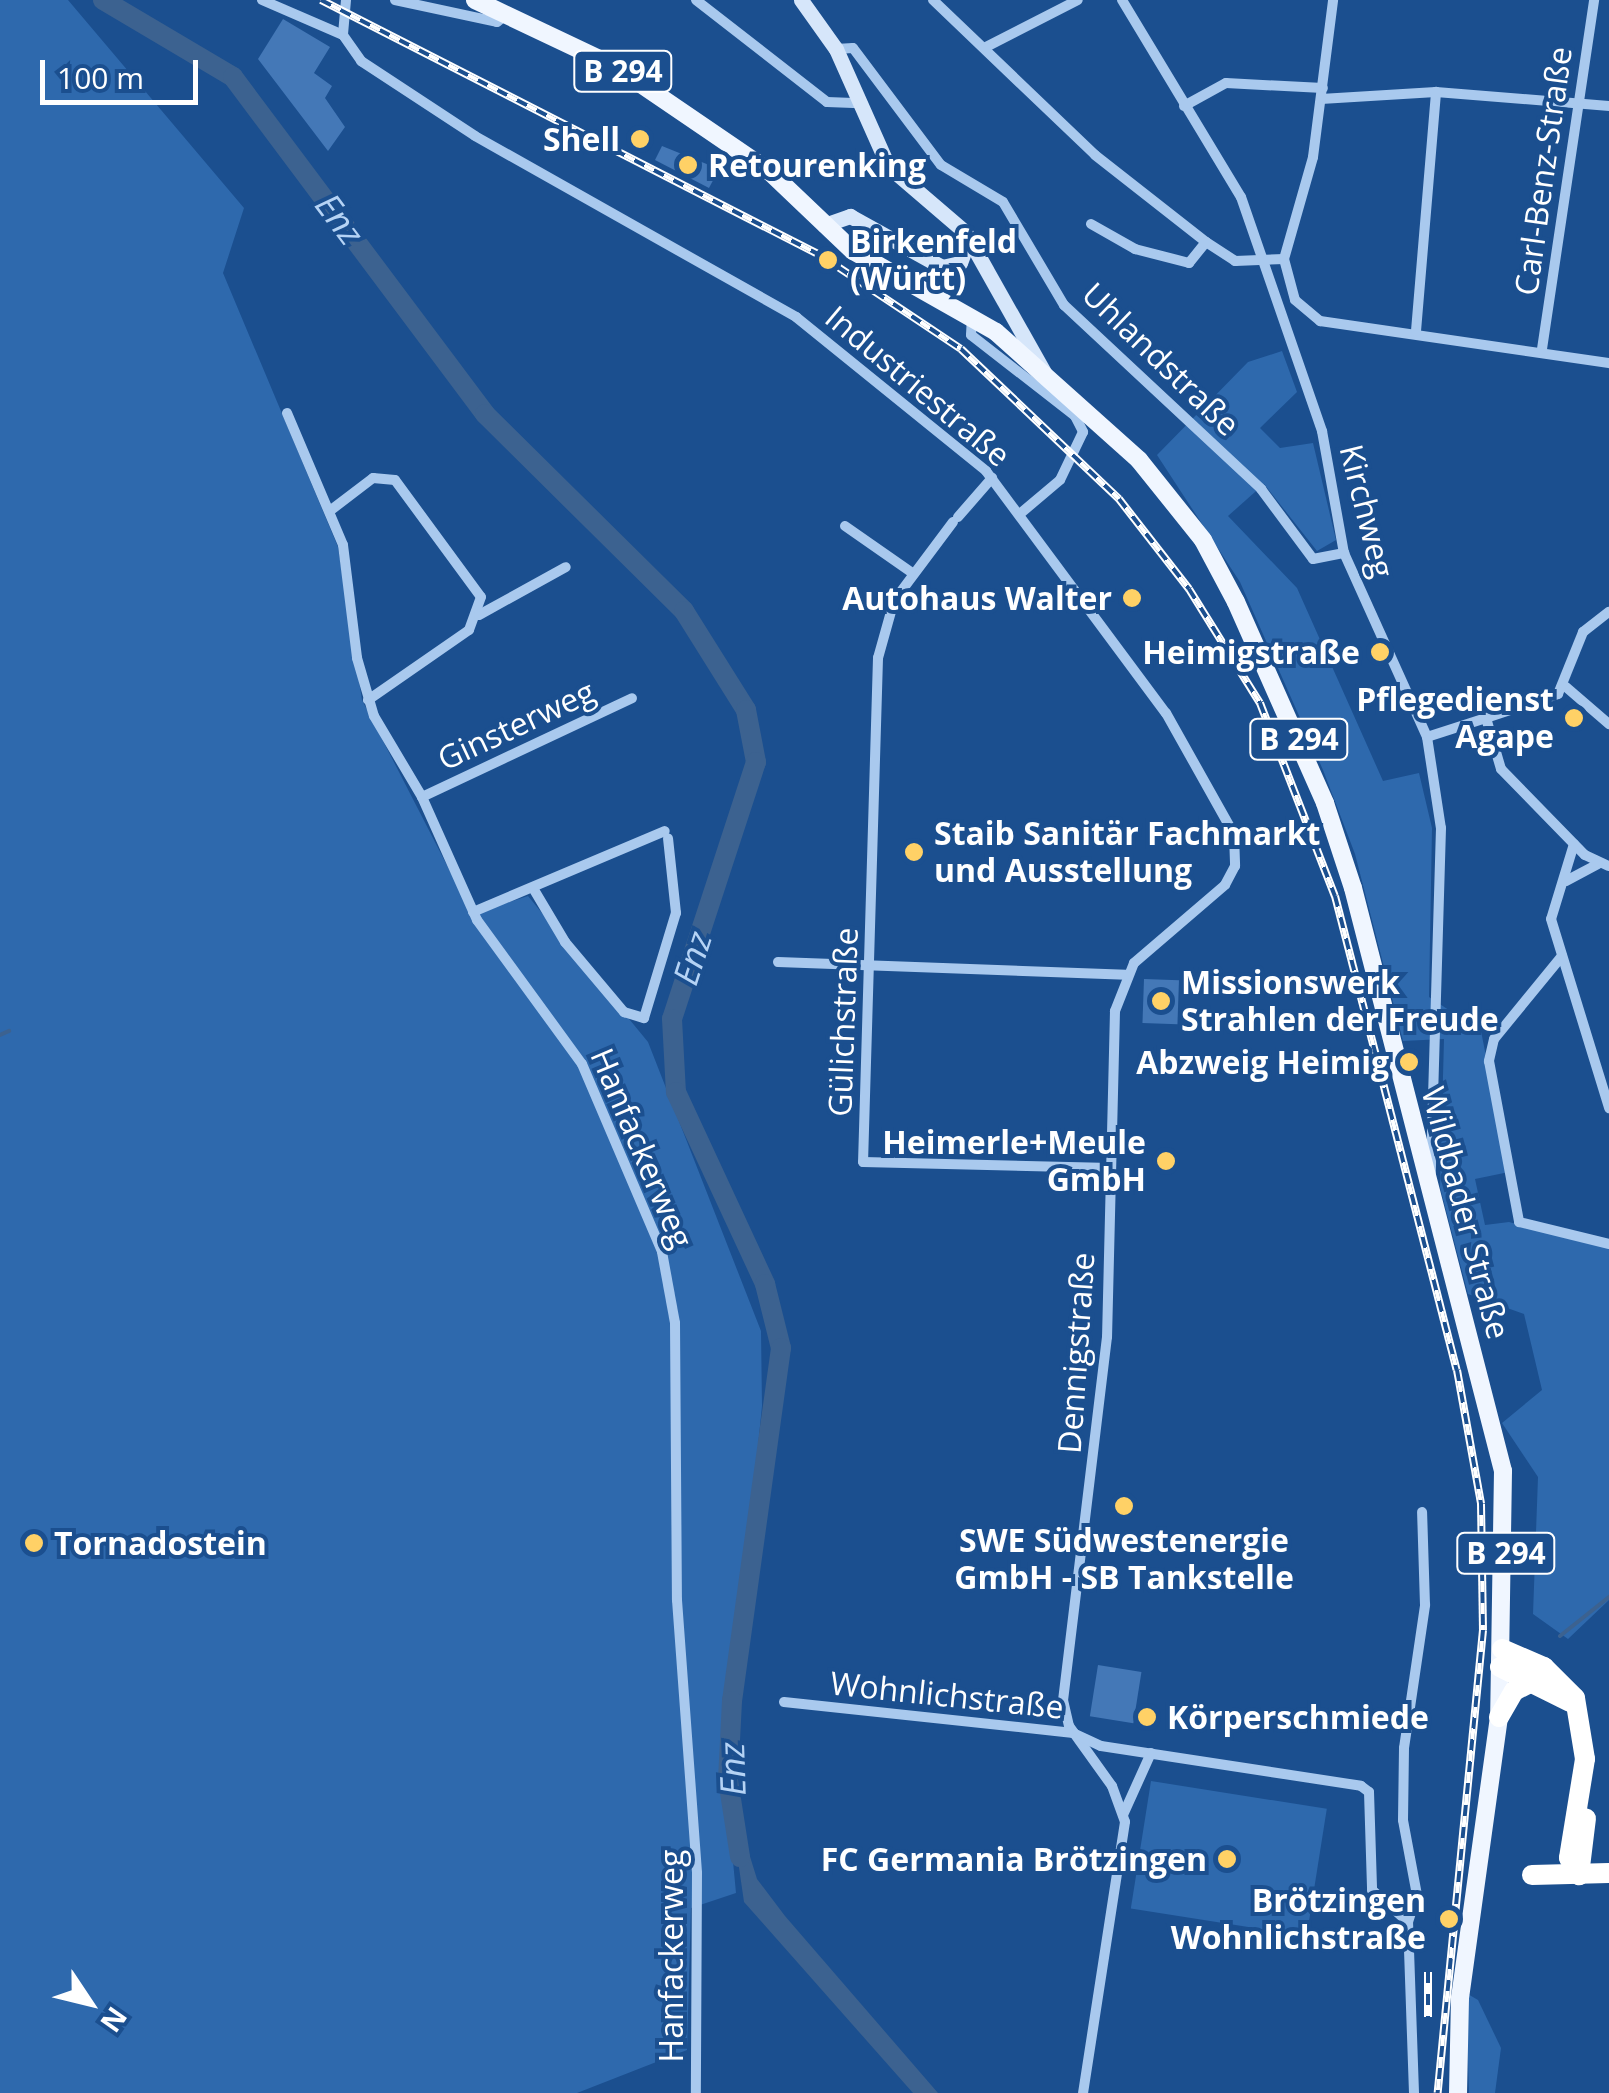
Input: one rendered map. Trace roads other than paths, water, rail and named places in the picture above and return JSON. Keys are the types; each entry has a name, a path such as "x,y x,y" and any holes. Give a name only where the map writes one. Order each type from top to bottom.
{"highway":[{"path":"1501,1658 1578,1709"},
{"path":"1501,1658 1565,1683 1578,1709 1586,1836 1579,1875"},
{"path":"1499,1717 1514,1691 1534,1681"},
{"path":"1579,1875 1569,1858 1584,1782"},
{"path":"1586,1836 1609,1860"},
{"path":"1532,1875 1609,1873"}],"main road":[{"name":"Wildbader Straße","path":"475,0 510,12 589,50 770,172 824,226 871,262 973,316 1044,372 1181,509 1236,602 1341,848 1428,1198 1502,1471 1499,1717 1460,1998 1458,2093"},
{"path":"801,0 836,49 888,166 968,241 1044,372"},
{"path":"824,226 850,216 942,268 960,263 968,241"}],"street":[{"name":"Industriestraße","path":"262,0 343,35 361,61 459,126 796,317 992,478 1166,713 1236,843 1225,885 1158,938 1126,975"},
{"path":"343,35 346,0"},
{"name":"Wildbader Straße","path":"395,0 497,22 510,12"},
{"path":"696,0 827,102 860,103"},
{"path":"933,0 1095,155 1206,242 1235,261 1260,256 1284,259"},
{"path":"986,47 1078,0"},
{"name":"Kirchweg","path":"1122,0 1241,196 1322,431 1344,553 1427,737 1440,828 1428,1198"},
{"path":"1333,0 1322,93 1284,259 1296,300 1320,321 1542,349 1609,363"},
{"name":"Carl-Benz-Straße","path":"1542,349 1594,0"},
{"name":"Uhlandstraße","path":"836,49 854,48 952,174 1002,202 1064,305 1261,489 1313,559 1344,553"},
{"path":"1184,106 1226,83 1322,93 1436,92 1609,106"},
{"path":"1416,331 1436,92"},
{"path":"1092,224 1134,249 1189,263 1206,242"},
{"path":"973,316 971,334 1084,432 1060,480 1020,513"},
{"name":"Hanfackerweg","path":"287,413 331,510 368,700 422,797 473,912 568,1039 653,1222 668,1275 677,1600 698,1873 696,2093"},
{"path":"331,510 372,478 394,480 476,586 479,616"},
{"path":"845,526 910,572 992,478"},
{"path":"368,700 479,616 566,567"},
{"name":"Gülichstraße","path":"910,572 882,635 862,1162 1111,1168"},
{"path":"1427,737 1551,699 1566,687 1583,632 1609,612"},
{"path":"1566,687 1609,724"},
{"name":"Ginsterweg","path":"422,797 632,698"},
{"path":"1486,718 1501,768 1574,844 1604,865"},
{"path":"473,912 667,834 675,924 644,1018 624,1012 565,942 533,888"},
{"path":"1574,844 1566,881 1551,919 1609,1108"},
{"path":"1566,881 1604,865"},
{"path":"1562,956 1494,1039 1489,1061 1519,1222 1609,1244"},
{"path":"778,962 1126,975"},
{"name":"Dennigstraße","path":"1073,1733 1063,1688 1106,1352 1114,1025 1126,975"},
{"path":"1414,1139 1432,1125"},
{"path":"1414,2093 1408,1922 1418,1894 1403,1820 1404,1748 1425,1605 1422,1512"},
{"name":"Wohnlichstraße","path":"784,1702 1073,1733 1151,1753 1361,1786 1369,1792 1372,1890 1408,1922"},
{"path":"1073,1733 1112,1786 1123,1815"},
{"path":"1084,2093 1123,1815 1151,1753"}],"waterway":[{"name":"Enz","path":"103,0 233,77 485,414 684,611 746,710 756,762 672,1019 676,1092 765,1284 781,1348 732,1701 728,1780 740,1857"},
{"path":"0,1035 9,1031"},
{"path":"1560,1636 1609,1597"}],"railway":[{"path":"321,0 820,255 961,349 1119,499 1189,589 1260,703 1335,896 1457,1370 1481,1504 1483,1630 1438,2093"},
{"path":"1428,1972 1428,2017"}],"place":[{"name":"Shell","path":"640,139"},
{"name":"Retourenking","path":"688,165"},
{"name":"Birkenfeld (Württ)","path":"828,260"},
{"name":"Autohaus Walter","path":"1132,598"},
{"name":"Heimigstraße","path":"1380,652"},
{"name":"Pflegedienst Agape","path":"1574,718"},
{"name":"Staib Sanitär Fachmarkt und Ausstellung","path":"914,852"},
{"name":"Missionswerk Strahlen der Freude","path":"1161,1001"},
{"name":"Abzweig Heimig","path":"1409,1062"},
{"name":"Heimerle+Meule GmbH","path":"1166,1161"},
{"name":"SWE Südwestenergie GmbH - SB Tankstelle","path":"1124,1506"},
{"name":"Tornadostein","path":"34,1543"},
{"name":"Körperschmiede","path":"1147,1717"},
{"name":"FC Germania Brötzingen","path":"1227,1859"},
{"name":"Brötzingen Wohnlichstraße","path":"1449,1919"}]}
